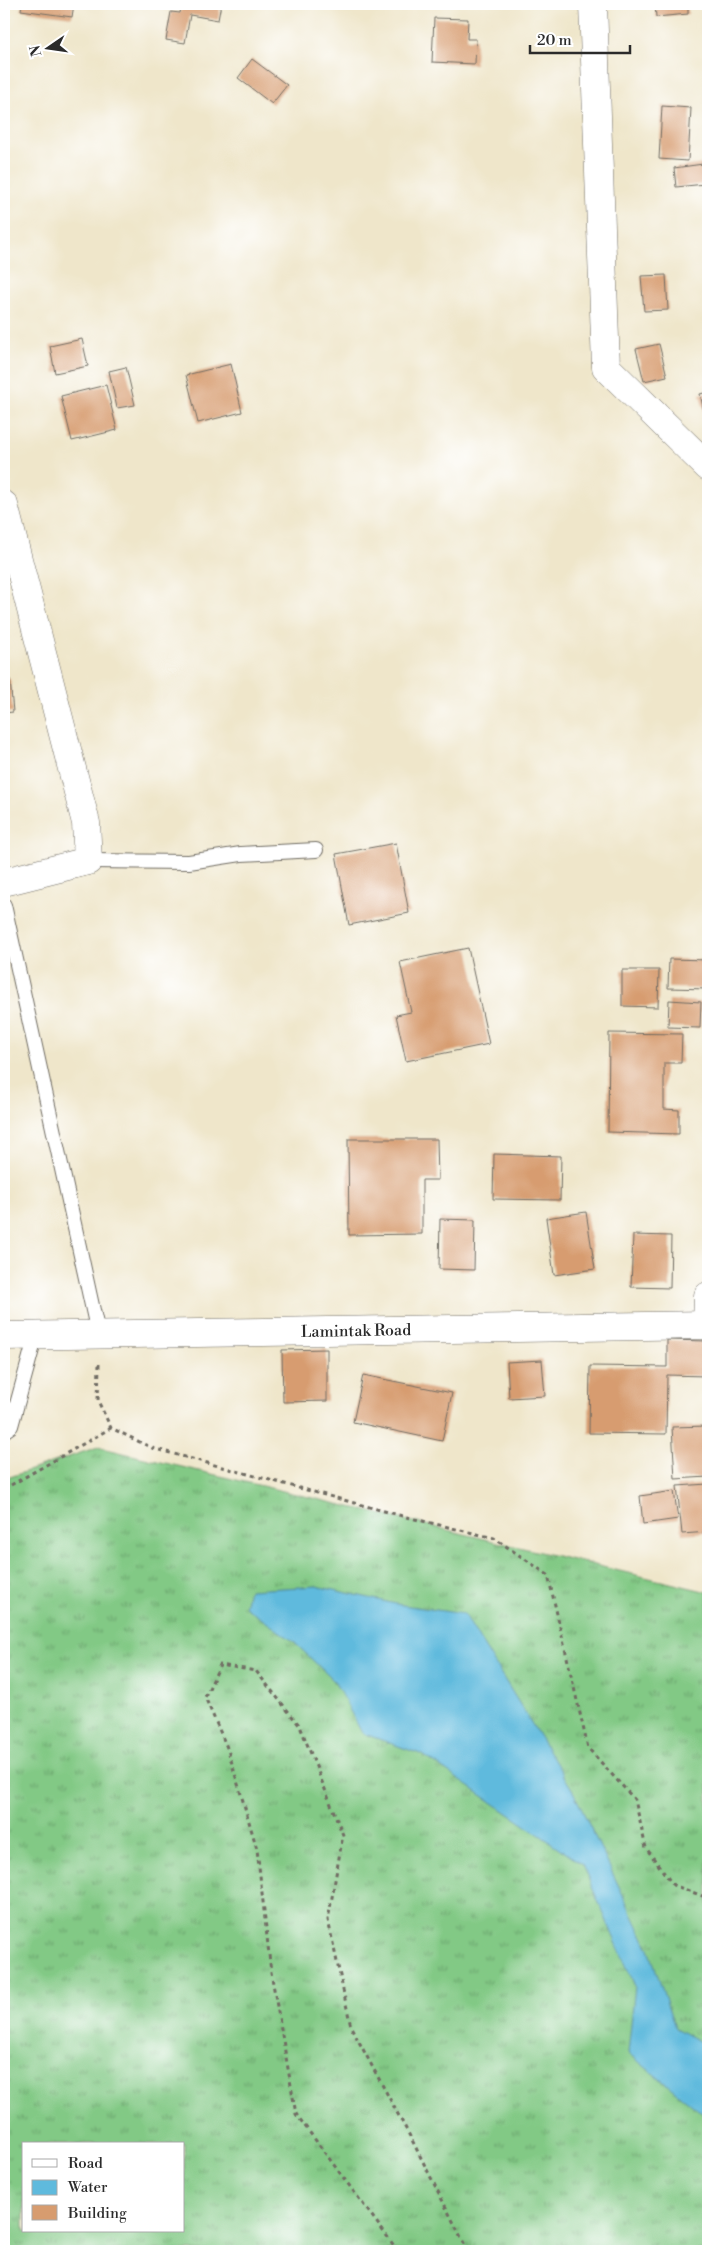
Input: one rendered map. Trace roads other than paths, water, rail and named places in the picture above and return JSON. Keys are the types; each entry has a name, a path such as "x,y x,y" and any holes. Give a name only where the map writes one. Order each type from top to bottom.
{"street":[{"path":"593,4 606,367 708,467"},
{"path":"4,504 86,823 88,861 4,882"},
{"path":"708,1296 708,1325"},
{"name":"Lamintak Road","path":"4,1336 708,1325"}],"lane":[{"path":"88,861 189,862 242,854 316,850"},
{"path":"4,904 98,1334"},
{"path":"4,1431 10,1426 36,1335"}],"water":[{"path":"316,1586 396,1604 464,1614 572,1789 649,1949 675,2028 708,2046 708,2118 628,2053 635,1986 582,1864 423,1755 362,1733 334,1681 293,1641 245,1607 249,1590"}]}
